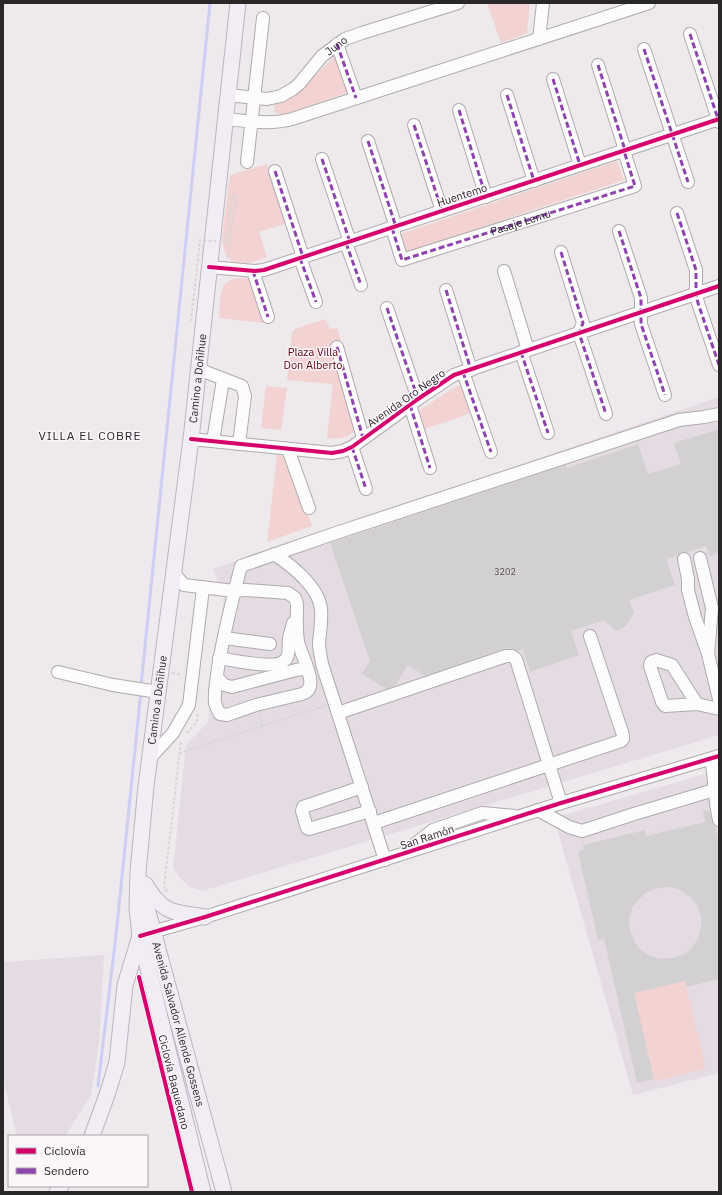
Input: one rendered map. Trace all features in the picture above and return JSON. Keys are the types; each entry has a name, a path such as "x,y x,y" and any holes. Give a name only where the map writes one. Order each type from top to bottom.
{"main road":[{"name":"Camino a Doñihue","path":"138,872 158,692 191,439 238,3"},
{"path":"138,872 149,892 162,907 181,914 205,917"},
{"name":"Avenida Salvador Allende Gossens","path":"138,872 224,1192"},
{"name":"Avenida Salvador Allende Gossens","path":"138,872 137,908 140,936 203,1192"},
{"path":"92,1135 117,1062 125,985 140,936"}],"street":[{"name":"Juno","path":"227,95 254,98 274,98 287,94 299,84 322,56 337,44 362,33 458,3"},
{"path":"539,39 542,3"},
{"path":"225,119 252,122 280,122 649,3"},
{"path":"247,162 263,18"},
{"path":"690,34 719,120"},
{"path":"337,44 356,98"},
{"path":"644,49 688,182"},
{"path":"598,65 625,151"},
{"path":"552,79 580,165"},
{"path":"507,95 534,181"},
{"path":"459,110 486,196"},
{"name":"Huentemo","path":"209,267 253,271 264,270 719,120"},
{"path":"414,125 442,211"},
{"name":"Pasaje Lemu","path":"368,141 394,227 402,260 636,186 625,151"},
{"path":"322,159 361,285"},
{"path":"275,171 316,302"},
{"path":"677,213 696,270 696,294 698,303 719,365"},
{"path":"619,231 641,298 641,324 665,395"},
{"path":"561,252 583,323 579,333 606,414"},
{"path":"253,271 268,318"},
{"path":"504,271 548,434"},
{"name":"Avenida Oro Negro","path":"191,439 332,453 343,451 451,377 719,286"},
{"path":"446,290 467,371 491,452"},
{"path":"387,308 414,402 430,468"},
{"path":"337,347 363,438"},
{"path":"198,369 223,380 242,386 245,396 239,444"},
{"path":"213,441 223,380"},
{"path":"174,573 184,585 234,591 246,590 288,593 295,598 297,604 298,641 311,683 305,693 256,705 227,715 220,714 215,704 219,658 234,591 241,566 333,534 679,420 719,414"},
{"path":"352,446 366,489"},
{"path":"288,449 309,508"},
{"path":"274,554 284,560 308,583 320,603 321,614 319,644 322,664 385,860"},
{"path":"700,558 712,608 708,654"},
{"path":"684,559 688,579 688,590 695,617 716,675 719,699"},
{"path":"150,758 173,733 189,705 203,588"},
{"path":"219,658 274,665 283,662 287,658 289,639 293,622 297,614"},
{"path":"374,823 550,765 623,739 623,735 590,636"},
{"path":"224,638 270,644"},
{"path":"336,708 506,656 512,656 516,659 561,803"},
{"path":"217,676 224,685 232,688 296,670 302,669 308,671"},
{"path":"58,672 113,685 158,692"},
{"path":"697,704 719,709"},
{"path":"715,757 714,790 715,804 719,820"},
{"name":"San Ramón","path":"140,936 205,917 538,810 715,757"},
{"path":"362,787 303,807 302,811 307,828 309,829 370,811"},
{"path":"538,810 569,827 582,831 714,790"},
{"path":"401,854 433,830 482,813 520,816"},
{"path":"431,845 458,822"}],"path":[{"path":"191,320 200,240 226,242 232,196 236,196 225,269"},
{"path":"179,753 336,708"}],"shaded area":[{"path":"719,397 719,735 202,891 190,887 180,878 173,868 186,745 208,722 224,597 213,569"},
{"path":"719,770 719,1073 633,1095 554,818"},
{"path":"104,955 99,1043 91,1095 66,1135 17,1135 3,1079 3,962"}],"green space":[{"path":"487,3 530,3 527,33 501,43"},
{"path":"336,55 349,92 283,115 275,112 274,103 293,97"},
{"path":"617,161 624,180 406,252 400,234"},
{"path":"267,164 285,224 259,232 267,257 245,263 231,261 224,250 222,237 230,175"},
{"path":"239,278 251,279 265,323 219,318 220,298 223,287 232,280"},
{"name":"Plaza Villa Don Alberto","path":"325,319 330,329 337,328 341,341 333,346 355,431 349,435 330,439 327,438 333,384 287,380 292,332 295,329"},
{"path":"465,383 474,412 422,430 416,413 453,388"},
{"path":"266,386 287,388 281,430 261,428"},
{"path":"277,455 287,456 312,526 267,542"},
{"path":"685,981 706,1068 654,1082 634,993"}],"building":[{"path":"719,429 719,553 710,556 706,546 687,552 682,552 666,559 675,585 629,600 634,613 626,626 616,631 604,620 571,631 579,655 530,672 523,649 518,651 506,648 425,676 408,665 395,686 386,689 362,674 370,661 330,543 566,465 567,468 638,444 648,474 681,464 674,443"},
{"path":"709,810 712,822 715,826 719,844 719,979 686,987 685,981 634,993 654,1079 637,1083 604,939 598,940 578,852 584,850 583,845 645,830 646,836 705,822 703,811","holes":["669,887 680,890 690,897 697,905 701,916 701,927 698,938 692,948 683,955 661,959 650,956 641,950 634,941 630,930 629,919 632,908 647,892 658,888"]}],"waterway":[{"path":"141,686 210,3"},
{"path":"98,1086 116,935 141,691"}],"marked path":[{"path":"690,34 719,122"},
{"path":"337,44 356,98"},
{"path":"644,49 688,182"},
{"path":"598,65 625,150"},
{"path":"553,79 580,165"},
{"path":"507,95 534,181"},
{"path":"459,110 486,197"},
{"path":"414,125 442,211"},
{"path":"368,141 396,227"},
{"path":"392,228 402,260 635,186 624,151"},
{"path":"322,159 350,242"},
{"path":"275,171 303,257"},
{"path":"677,213 696,270 696,294 698,303 719,365"},
{"path":"619,231 641,298 641,324 665,395"},
{"path":"346,243 361,285"},
{"path":"561,252 583,323 579,333 606,414"},
{"path":"300,258 316,302"},
{"path":"253,271 268,317"},
{"path":"446,290 471,370"},
{"path":"387,308 418,399"},
{"path":"337,347 363,438"},
{"path":"521,352 548,433"},
{"path":"463,372 491,452"},
{"path":"410,405 430,468"},
{"path":"352,447 366,489"}],"cycle path":[{"path":"209,267 255,271 264,270 719,119"},
{"path":"191,439 332,453 343,451 352,447 454,375 719,286"},
{"path":"140,936 205,917 561,803 719,756"},
{"name":"Ciclovía Baquedano","path":"139,977 192,1192"}],"district":[{"name":"VILLA EL COBRE","path":"90,436"}]}
